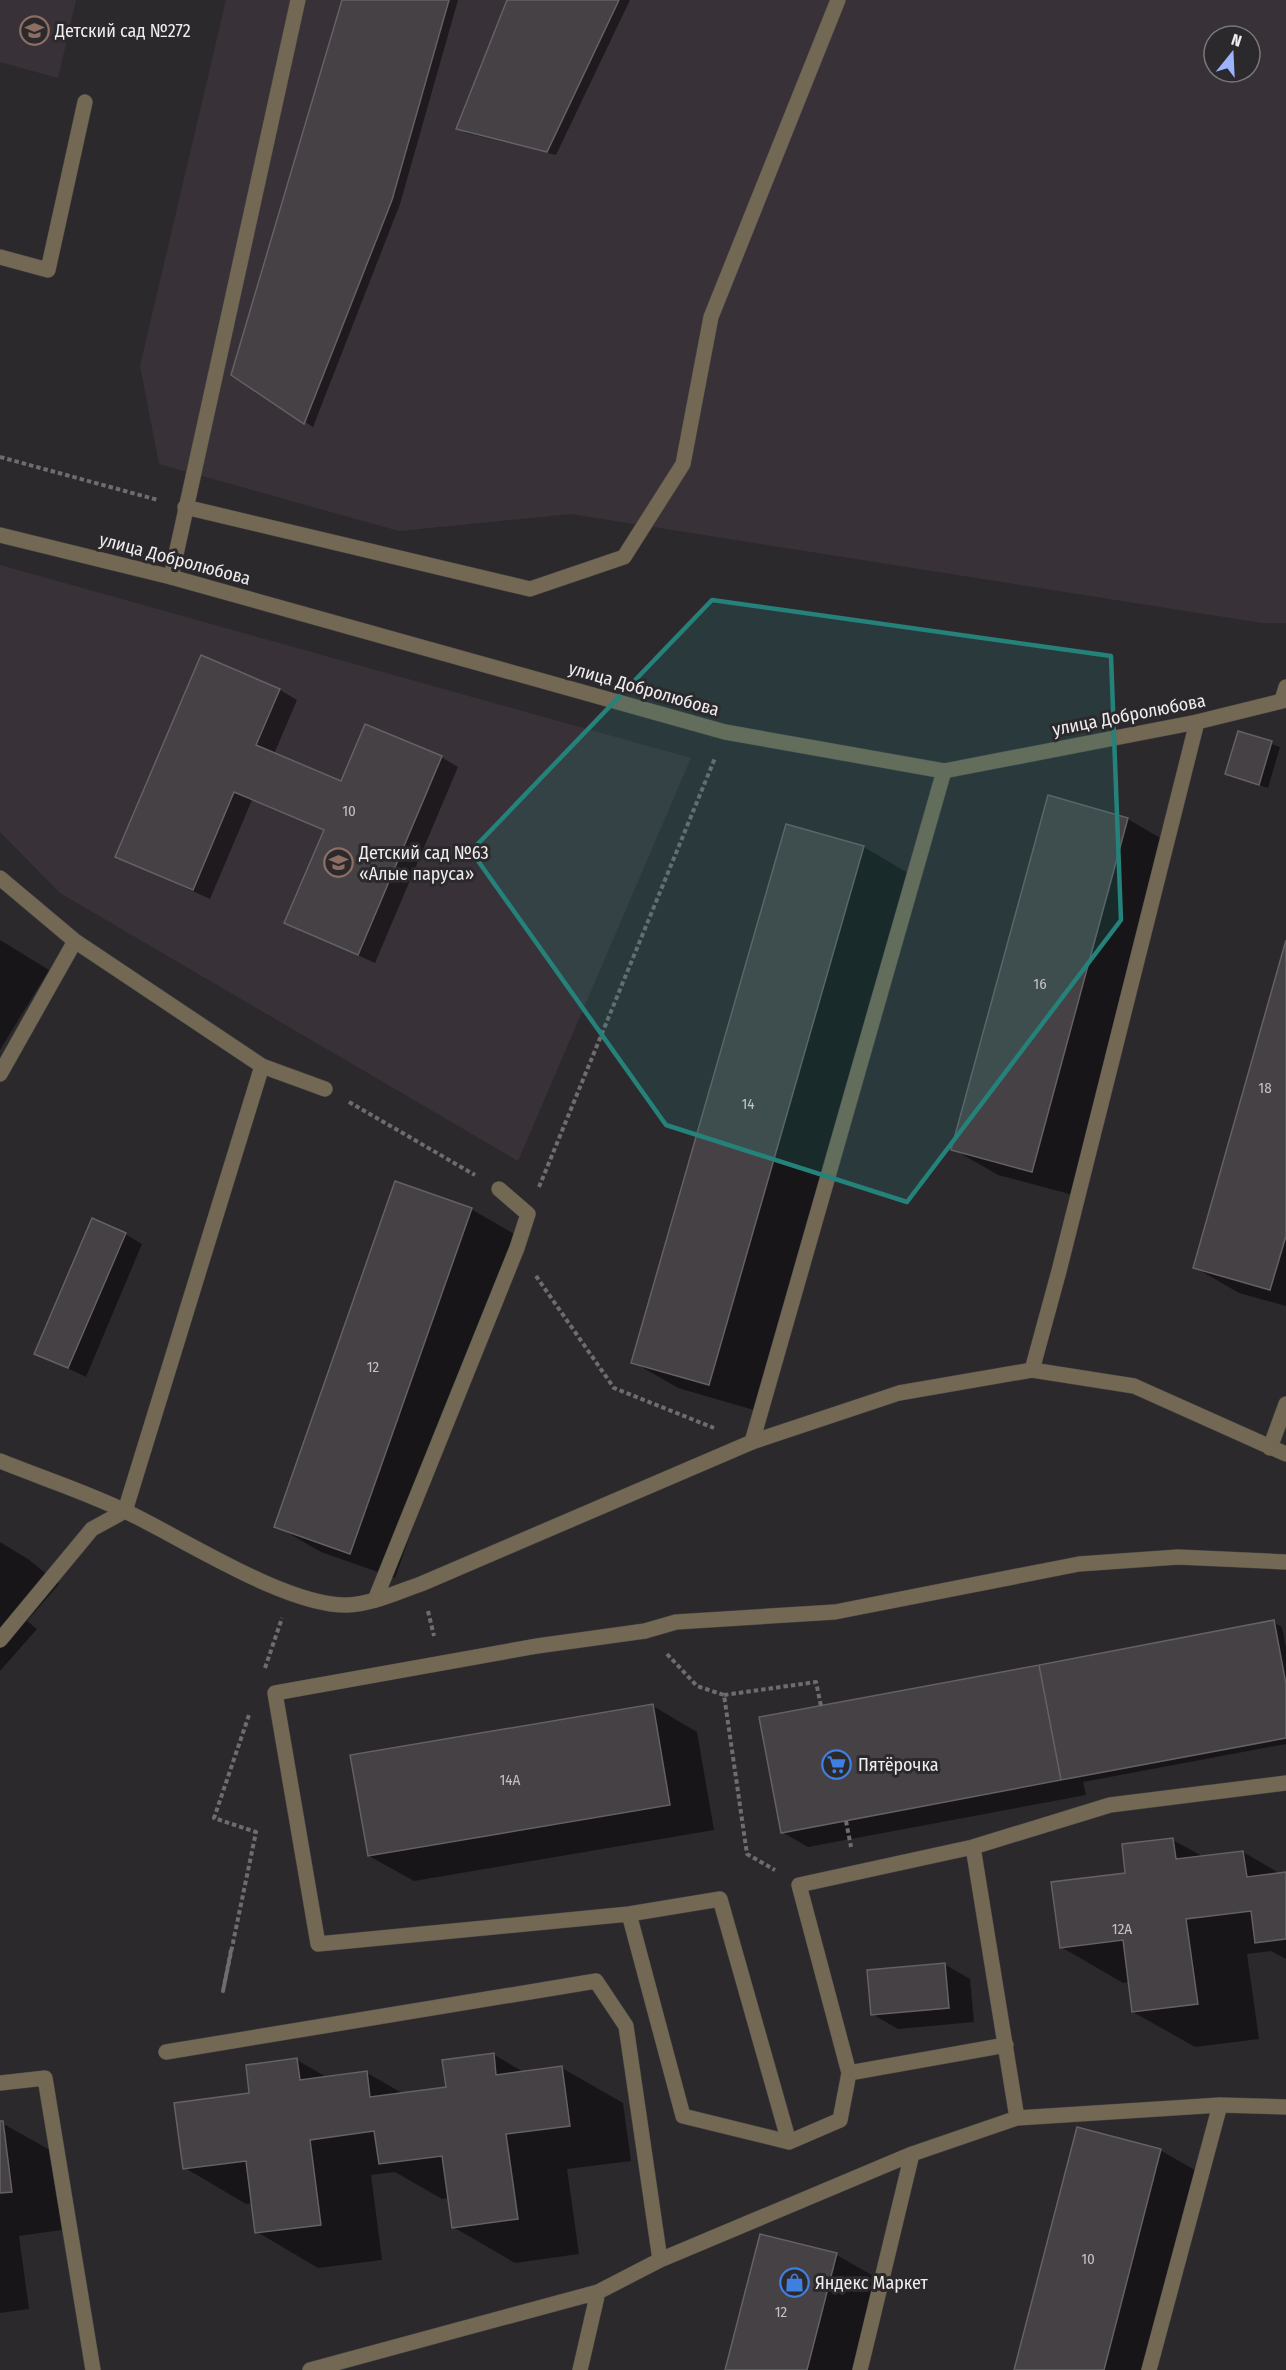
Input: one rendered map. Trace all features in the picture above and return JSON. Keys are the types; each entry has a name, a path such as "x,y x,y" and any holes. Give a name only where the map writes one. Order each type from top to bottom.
{"street":[{"path":"171,577 184,507 298,0"},
{"path":"184,507 530,589 624,557 683,464 711,317 838,0"},
{"path":"0,257 48,270 85,102"},
{"name":"улица Добролюбова","path":"0,535 171,577 725,732 944,771 1197,722 1285,696"},
{"path":"1032,1370 1197,722"},
{"path":"752,1443 944,771"},
{"path":"0,878 75,941 262,1066 325,1089"},
{"path":"0,1074 75,941"},
{"path":"0,1641 92,1529 125,1511 262,1066"},
{"path":"375,1600 517,1248 528,1214 500,1189"},
{"path":"0,1461 125,1511 251,1576 312,1601 347,1605 375,1600 421,1584 752,1443 899,1393 1032,1370 1134,1386 1286,1454"},
{"path":"1270,1448 1286,1404"},
{"path":"789,2142 720,1899 629,1914 318,1944 275,1693 645,1631 676,1622 835,1612 1079,1564 1178,1557 1286,1562"},
{"path":"629,1914 683,2116 789,2142 840,2120 849,2073 799,1885 974,1847 1110,1804 1286,1783"},
{"path":"974,1847 1017,2118"},
{"path":"166,2052 596,1982 626,2026 660,2260"},
{"path":"849,2073 1006,2045"},
{"path":"0,2083 45,2078 93,2370"},
{"path":"1149,2370 1220,2105"},
{"path":"310,2370 598,2292 660,2260 912,2154 1017,2118 1220,2105 1286,2107"},
{"path":"860,2370 912,2154"},
{"path":"580,2370 598,2292"}],"path":[{"path":"0,457 184,507"},
{"path":"528,1214 725,732"},
{"path":"325,1089 500,1189"},
{"path":"517,1248 614,1388 752,1443"},
{"path":"421,1584 441,1664"},
{"path":"645,1631 697,1686 724,1695 816,1682 821,1706"},
{"path":"724,1695 747,1854"},
{"path":"214,1818 256,1832 223,1991 231,1950"}],"highlighted area":[{"path":"712,600 1111,656 1121,920 907,1202 666,1125 471,851"}],"shaded area":[{"name":"Детский сад №272","path":"0,0 76,0 58,78 0,62"},
{"path":"226,0 1286,0 1286,623 1262,623 571,514 399,531 159,464 140,366"},
{"name":"Детский сад №63 «Алые паруса»","path":"0,565 691,758 518,1161 60,893 0,832"}],"building":[{"path":"342,0 449,0 392,200 304,424 231,375"},
{"path":"507,0 619,0 547,152 456,129"},
{"path":"201,655 280,689 256,745 341,781 365,724 442,756 358,955 284,923 324,830 234,792 193,890 115,857"},
{"path":"1238,731 1272,741 1259,785 1225,774"},
{"path":"1048,795 1128,818 1032,1172 951,1150"},
{"path":"786,824 864,846 709,1385 631,1363"},
{"path":"1286,940 1286,1236 1270,1290 1193,1268"},
{"path":"395,1181 472,1208 350,1554 274,1527"},
{"path":"92,1218 126,1233 68,1368 34,1354"},
{"path":"1274,1620 1286,1684 1286,1738 1061,1780 1039,1665"},
{"path":"1039,1665 1061,1780 781,1833 759,1717"},
{"path":"653,1704 670,1805 368,1856 350,1755"},
{"path":"1173,1838 1176,1859 1243,1851 1247,1877 1286,1872 1286,1939 1255,1943 1251,1911 1186,1919 1198,2004 1132,2012 1123,1940 1060,1948 1051,1882 1125,1873 1122,1844"},
{"path":"945,1963 949,2008 871,2015 867,1970"},
{"path":"494,2053 496,2075 562,2066 570,2126 506,2134 518,2219 452,2228 442,2156 379,2164 374,2131 310,2140 321,2225 255,2233 246,2161 183,2169 174,2103 249,2093 246,2065 297,2058 300,2080 367,2071 370,2097 446,2087 442,2060"},
{"path":"0,2121 3,2121 12,2192 0,2193"},
{"path":"1077,2127 1161,2149 1104,2370 1014,2370"},
{"path":"760,2234 837,2253 807,2370 725,2370"}],"place":[{"name":"Детский сад №272","path":"34,31"},
{"name":"Детский сад №63 «Алые паруса»","path":"338,863"},
{"name":"Пятёрочка","path":"837,1765"},
{"name":"Яндекс Маркет","path":"794,2283"}]}
